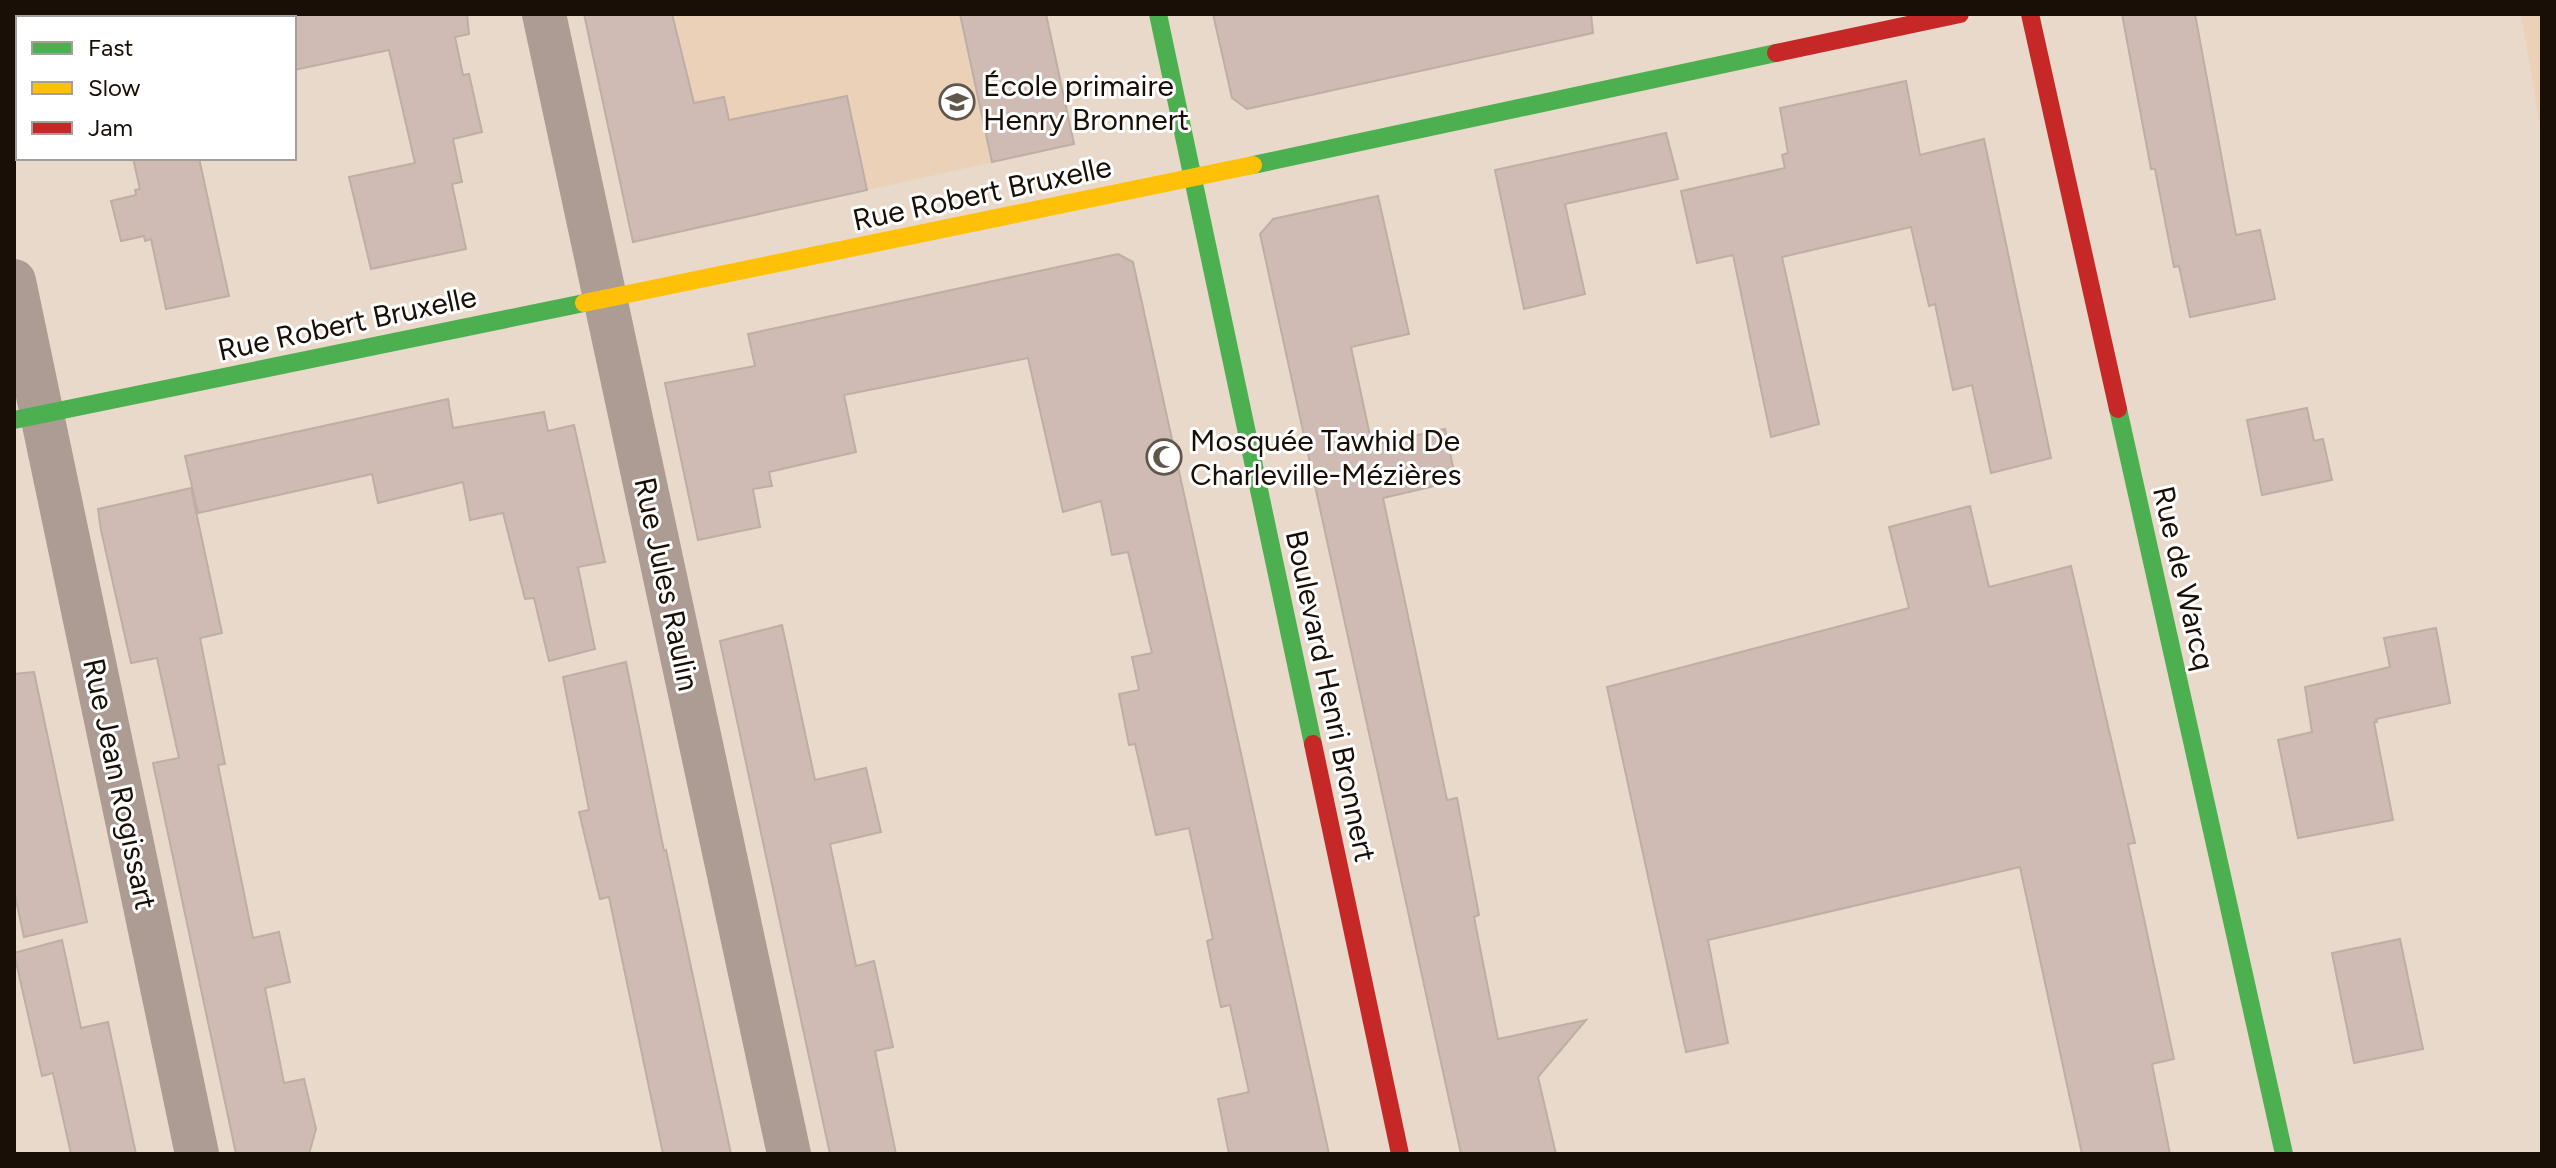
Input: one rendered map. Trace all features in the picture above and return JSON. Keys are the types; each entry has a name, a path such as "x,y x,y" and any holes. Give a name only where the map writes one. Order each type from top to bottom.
{"main road":[{"name":"Boulevard Henri Bronnert","path":"1158,14 1400,1154"},
{"name":"Rue Robert Bruxelle","path":"28,417 1194,178 1960,14"},
{"name":"Rue de Warcq","path":"2030,14 2284,1154"}],"street":[{"name":"Rue Jules Raulin","path":"544,14 789,1154"},
{"name":"Rue Jean Rogissart","path":"14,281 28,417 197,1154"}],"shaded area":[{"name":"École primaire Henry Bronnert","path":"584,14 1046,14 1074,144 867,190 846,96 729,120 723,97 608,122"},
{"path":"2521,14 2542,14 2542,137"}],"building":[{"path":"467,14 469,34 455,37 463,75 469,74 482,132 453,139 462,182 452,184 466,249 371,269 349,177 415,163 389,50 296,70 294,16"},
{"path":"584,14 672,14 694,103 724,97 729,120 847,96 867,190 633,242"},
{"path":"960,14 1046,14 1074,144 992,162"},
{"path":"1213,14 1591,14 1593,33 1247,109 1232,98"},
{"path":"2122,14 2195,14 2236,235 2260,230 2275,299 2190,317 2179,266 2174,267 2155,169 2151,169"},
{"path":"1906,81 1920,155 1984,139 2051,458 1991,473 1972,385 1953,390 1935,304 1929,306 1911,227 1782,257 1819,424 1771,437 1733,255 1697,263 1681,191 1785,168 1782,155 1788,153 1780,108"},
{"path":"1666,133 1678,179 1565,204 1585,294 1524,309 1495,170"},
{"path":"133,160 199,160 229,296 166,309 151,239 145,241 144,236 121,241 111,201 136,195 135,190 140,189"},
{"path":"1378,196 1409,334 1351,347 1372,445 1445,429 1456,481 1383,498 1447,800 1457,798 1479,915 1474,917 1498,1039 1586,1020 1538,1077 1556,1154 1461,1154 1260,234 1273,219"},
{"path":"1118,254 1133,262 1329,1154 1229,1154 1218,1099 1249,1092 1230,1005 1221,1007 1207,941 1213,939 1189,828 1156,835 1135,744 1129,745 1119,694 1139,690 1132,657 1152,653 1128,552 1112,555 1101,501 1063,512 1028,358 844,395 856,452 769,472 772,486 753,489 760,527 698,540 665,383 755,366 748,334"},
{"path":"448,399 453,428 544,412 548,431 574,425 605,562 578,567 595,649 549,661 534,598 525,599 503,513 470,520 463,482 378,503 372,474 198,513 185,456"},
{"path":"2307,408 2314,441 2323,439 2332,480 2262,495 2247,420"},
{"path":"191,488 222,633 200,638 225,764 218,765 253,938 279,932 290,982 265,988 284,1083 304,1079 316,1129 309,1154 236,1154 153,763 179,758 157,658 131,663 101,530 98,509"},
{"path":"1970,506 1989,587 2071,566 2135,843 2128,844 2174,1059 2152,1064 2170,1154 2082,1154 2020,867 1708,940 1728,1043 1686,1052 1607,687 1909,608 1889,527"},
{"path":"782,625 815,780 866,768 881,832 830,844 856,966 874,961 893,1047 875,1051 896,1154 830,1154 792,978 720,641"},
{"path":"2436,628 2450,703 2376,719 2377,722 2374,722 2393,820 2298,838 2278,740 2312,732 2305,687 2390,667 2384,638"},
{"path":"626,662 731,1154 663,1154 609,897 600,899 579,812 589,810 563,677"},
{"path":"34,672 87,922 24,937 14,891 14,674"},
{"path":"2400,939 2423,1049 2354,1063 2332,953"},
{"path":"62,940 81,1028 108,1022 136,1154 71,1154 53,1073 42,1076 14,953"}],"traffic: fast":[{"path":"1158,14 1313,744"},
{"path":"1253,165 1776,53"},
{"path":"14,420 584,303"},
{"path":"2118,409 2284,1154"}],"traffic: slow":[{"path":"584,303 1253,165"}],"traffic: jam":[{"path":"1776,53 1960,14"},
{"path":"2030,14 2118,409"},
{"path":"1313,744 1400,1154"}],"place":[{"name":"École primaire Henry Bronnert","path":"957,102"},
{"name":"Mosquée Tawhid De Charleville-Mézières","path":"1164,457"}]}
